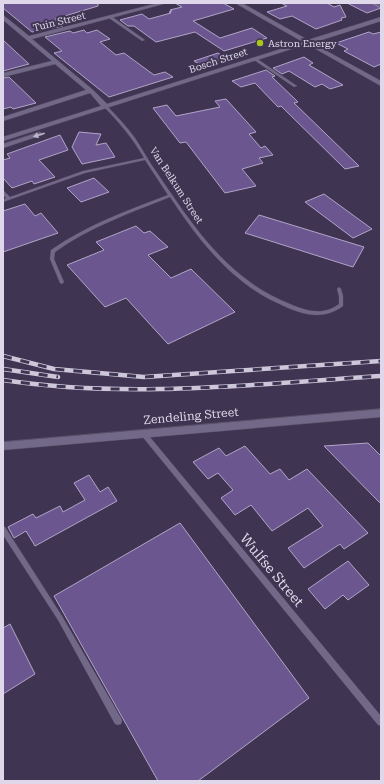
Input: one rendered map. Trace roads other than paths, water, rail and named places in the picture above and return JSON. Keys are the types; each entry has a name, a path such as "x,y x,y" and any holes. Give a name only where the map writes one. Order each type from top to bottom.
{"street":[{"name":"Tuin Street","path":"28,38 164,3"},
{"path":"238,3 381,84"},
{"name":"Van Belkum Street","path":"3,17 91,91 106,107"},
{"name":"Bosch Street","path":"3,138 97,108 106,107 381,19"},
{"path":"3,75 56,62"},
{"path":"3,119 91,91"},
{"name":"Bosch Street","path":"3,146 87,118 101,112 106,107"},
{"name":"Zendeling Street","path":"3,446 381,413"}],"lane":[{"path":"374,3 381,6"},
{"path":"110,17 144,40"},
{"path":"255,59 295,86"},
{"name":"Van Belkum Street","path":"106,107 128,130 140,146 146,159 199,237 233,272 284,305 305,312 328,313 335,310 341,305 342,296 339,289"},
{"path":"3,201 84,172 146,159"},
{"path":"3,192 9,199"},
{"path":"62,282 52,259 53,251 64,242 108,221 171,195"},
{"name":"Wulfse Street","path":"143,433 381,722"},
{"path":"3,529 60,618 118,721"}],"railway":[{"path":"3,356 54,369 144,377 381,361"},
{"path":"3,369 58,377"},
{"path":"3,380 50,386 97,389 145,389 239,386 381,376"}],"place":[{"name":"Astron Energy","path":"260,43"}]}
